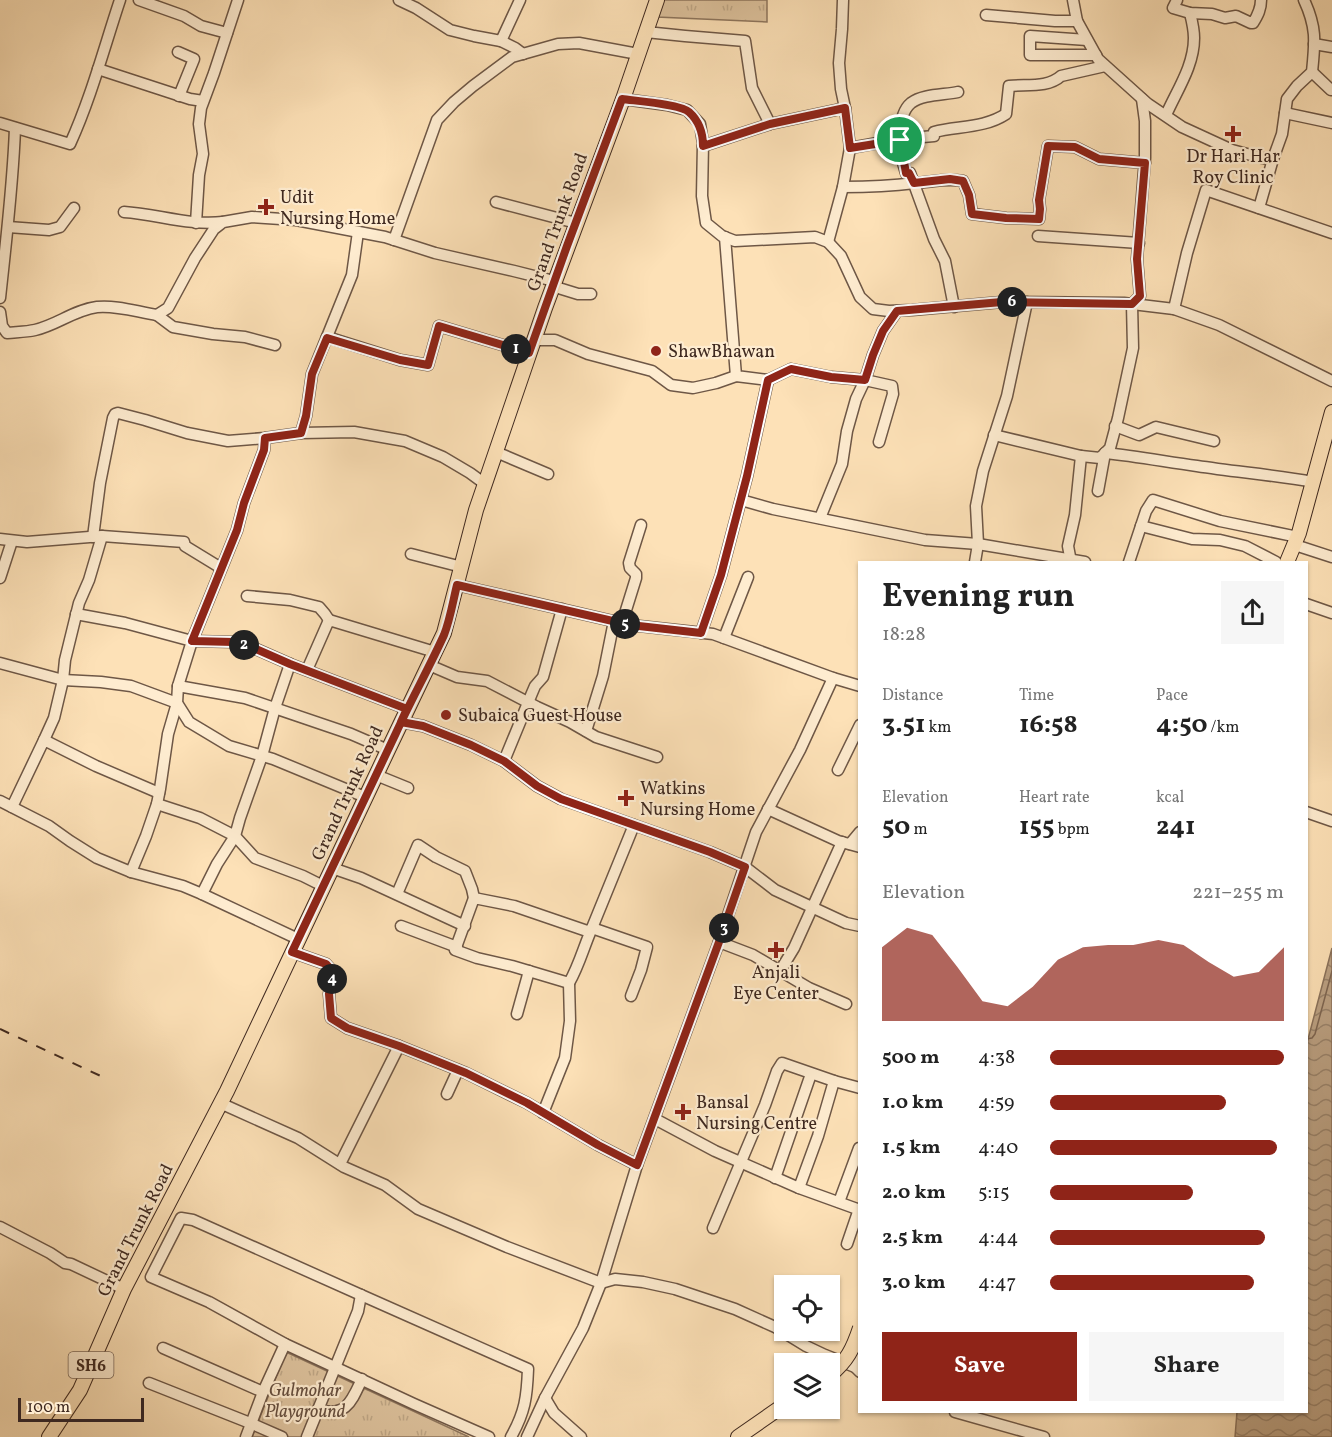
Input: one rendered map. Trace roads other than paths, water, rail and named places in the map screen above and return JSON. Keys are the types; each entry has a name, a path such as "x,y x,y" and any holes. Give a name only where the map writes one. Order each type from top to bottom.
{"main road":[{"name":"Grand Trunk Road","path":"49,1437 80,1390 124,1289 227,1091 444,633 476,510 553,284 657,0"},
{"path":"1287,561 1296,541 1332,412"},
{"path":"840,1365 846,1359 858,1333"},
{"path":"738,1437 774,1413"}],"street":[{"path":"0,123 70,144 98,69 120,0"},
{"path":"139,0 184,16 201,26 227,33"},
{"path":"196,223 202,154 199,124 201,108 238,0"},
{"path":"399,0 450,30 501,41 523,54"},
{"path":"501,41 520,0"},
{"path":"828,242 843,187 850,148 839,63 843,0"},
{"path":"1073,0 1077,21 1098,59 1142,99 1182,127 1232,150 1273,159"},
{"path":"1177,0 1173,8 1190,14 1212,14 1225,18 1236,16 1253,23 1261,8 1261,0"},
{"path":"1258,208 1282,134 1287,99 1312,72 1314,32 1304,0"},
{"path":"1166,115 1191,59 1194,37 1190,14"},
{"path":"986,15 1077,21"},
{"path":"646,32 745,41 752,88 770,124"},
{"path":"1087,40 1030,36 1030,55 1096,55"},
{"path":"394,240 437,120 473,86 512,57 558,44 579,43 638,54"},
{"path":"1314,44 1332,47"},
{"path":"177,52 194,59 179,96"},
{"path":"850,148 934,136 934,132 950,128 968,128 1006,114 1009,86 1046,84 1055,81 1060,76 1105,66"},
{"path":"98,69 179,96 203,101"},
{"path":"1312,72 1331,90"},
{"path":"954,307 945,261 934,239 914,183 904,168 900,140 902,119 909,105 920,99 958,92"},
{"path":"622,99 687,110 700,124 703,146 702,196 706,223 725,237 735,241 815,237 828,242 841,256 861,297 873,309 897,311 1002,302 1132,304 1174,309 1219,325 1332,381"},
{"path":"994,435 1081,456 1100,458 1110,448 1132,348 1132,304 1140,296 1137,259 1145,163 1145,121 1142,99"},
{"path":"703,146 770,124 845,108"},
{"path":"1285,113 1332,123"},
{"path":"0,298 14,164 15,128"},
{"path":"843,187 950,179 963,181 969,195 972,214 1039,219 1039,200 1048,146 1075,147 1099,159 1145,163"},
{"path":"1174,309 1187,253 1206,190 1332,232"},
{"path":"496,202 576,223"},
{"path":"8,227 49,230 60,227 74,208"},
{"path":"124,212 146,213 196,223 223,222 252,217 296,220 385,237 435,253 553,284 578,294 591,294"},
{"path":"157,315 168,308 195,258 214,230 223,222"},
{"path":"301,433 312,374 352,275 358,232"},
{"path":"1038,236 1138,243"},
{"path":"725,237 736,376"},
{"path":"975,561 978,544 976,506 983,471 1008,396 1027,302"},
{"path":"0,312 2,326 7,333 35,330 95,307 113,306 157,315 173,327 246,337 274,345"},
{"path":"820,518 842,464 847,431 856,399 883,331 897,311"},
{"path":"327,338 400,360 428,365 439,326 532,347 555,340 588,354 652,371 671,385 693,388 736,376 768,380 791,369 831,377 865,380 892,386 893,394 879,442"},
{"path":"701,633 721,575 741,500 768,380"},
{"path":"12,807 54,718 76,614 89,580 98,536 100,483 112,418 115,414 145,420 187,434 228,441 301,433 354,432 405,441 443,458 485,484"},
{"path":"1115,426 1139,435 1156,427 1214,441"},
{"path":"131,872 158,798 168,734 177,703 178,686 192,641 237,530 244,503 264,450 265,438"},
{"path":"496,452 548,474"},
{"path":"1105,453 1313,482"},
{"path":"1098,491 1105,453"},
{"path":"1071,561 1068,546 1075,515 1081,456"},
{"path":"741,500 860,528 925,540 978,544 1066,561"},
{"path":"1129,561 1146,511 1153,500 1220,522 1296,541 1332,558"},
{"path":"586,731 618,622 636,578 629,563 641,525"},
{"path":"1141,526 1192,539 1220,540 1245,546 1274,561"},
{"path":"0,539 27,542 98,536 184,542 185,546 221,568"},
{"path":"0,578 12,541"},
{"path":"411,554 462,567"},
{"path":"724,638 748,577"},
{"path":"457,585 618,622 714,634 858,685"},
{"path":"247,596 290,600 319,607 329,620 432,659 457,677 487,681 570,722 596,738 657,757"},
{"path":"1308,605 1332,613"},
{"path":"504,761 527,702 535,686 543,677 562,609"},
{"path":"76,614 192,641 234,642 249,646 407,709"},
{"path":"307,670 329,620"},
{"path":"0,663 63,680 102,682 131,687 177,703 189,722 229,746 273,759 365,797"},
{"path":"202,894 235,836 290,664"},
{"path":"527,1437 545,1398 583,1328 601,1283 637,1165 719,942 756,832 800,750 834,678"},
{"path":"178,686 245,698 351,734 388,750"},
{"path":"401,722 423,726 471,745 504,761 537,786 561,799 710,852 745,867 775,890 846,923 858,926"},
{"path":"838,770 858,729"},
{"path":"44,740 235,836 255,858 323,886"},
{"path":"376,775 408,788"},
{"path":"0,801 49,826 70,842 98,858 131,872 183,886 202,894 326,964 333,972 329,994 331,1018 347,1028 458,1070 527,1103 637,1165"},
{"path":"768,809 851,844 812,907 794,948 780,971"},
{"path":"1308,813 1332,821"},
{"path":"543,1113 565,1058 570,1021 569,983 576,971 634,825"},
{"path":"397,894 418,844 436,857 465,872 472,889 474,898 455,950 569,983"},
{"path":"332,868 361,878 465,926"},
{"path":"474,898 514,906 647,947 631,996"},
{"path":"401,926 457,947"},
{"path":"719,942 753,955 809,988 846,1004"},
{"path":"517,1014 529,971"},
{"path":"340,1164 399,1046"},
{"path":"713,1227 782,1063 858,1087"},
{"path":"447,1094 458,1070"},
{"path":"775,1178 811,1074"},
{"path":"799,1188 818,1136 834,1081"},
{"path":"220,1103 298,1138 340,1164 385,1185 418,1209 507,1247 601,1283 615,1278 675,1289 735,1309 857,1370"},
{"path":"655,1119 741,1163 858,1210"},
{"path":"839,1202 858,1151"},
{"path":"847,1244 858,1213"},
{"path":"489,1437 285,1344 209,1302 150,1277 181,1218 193,1220 528,1369 527,1396 519,1423 511,1437"},
{"path":"0,1227 65,1263 124,1289"},
{"path":"307,1437 358,1311 361,1295"},
{"path":"246,1437 285,1344"},
{"path":"163,1348 263,1392"},
{"path":"318,1409 328,1413 343,1409 352,1402 362,1379"},
{"path":"148,1383 282,1437"},
{"path":"545,1398 554,1413 581,1437"},
{"path":"959,1413 1044,1437"}],"water":[{"path":"1332,948 1332,1437 1235,1437 1237,1413 1308,1413 1308,1039"}],"railway":[{"path":"0,1029 105,1078"}],"place":[{"name":"Dr Hari Har Roy Clinic","path":"1233,134"},
{"name":"Udit Nursing Home","path":"266,207"},
{"name":"ShawBhawan","path":"656,351"},
{"name":"Subaica Guest House","path":"446,715"},
{"name":"Watkins Nursing Home","path":"626,798"},
{"name":"Anjali Eye Center","path":"776,950"},
{"name":"Bansal Nursing Centre","path":"683,1112"}],"park label":[{"name":"Gulmohar Playground","path":"305,1400"}]}
